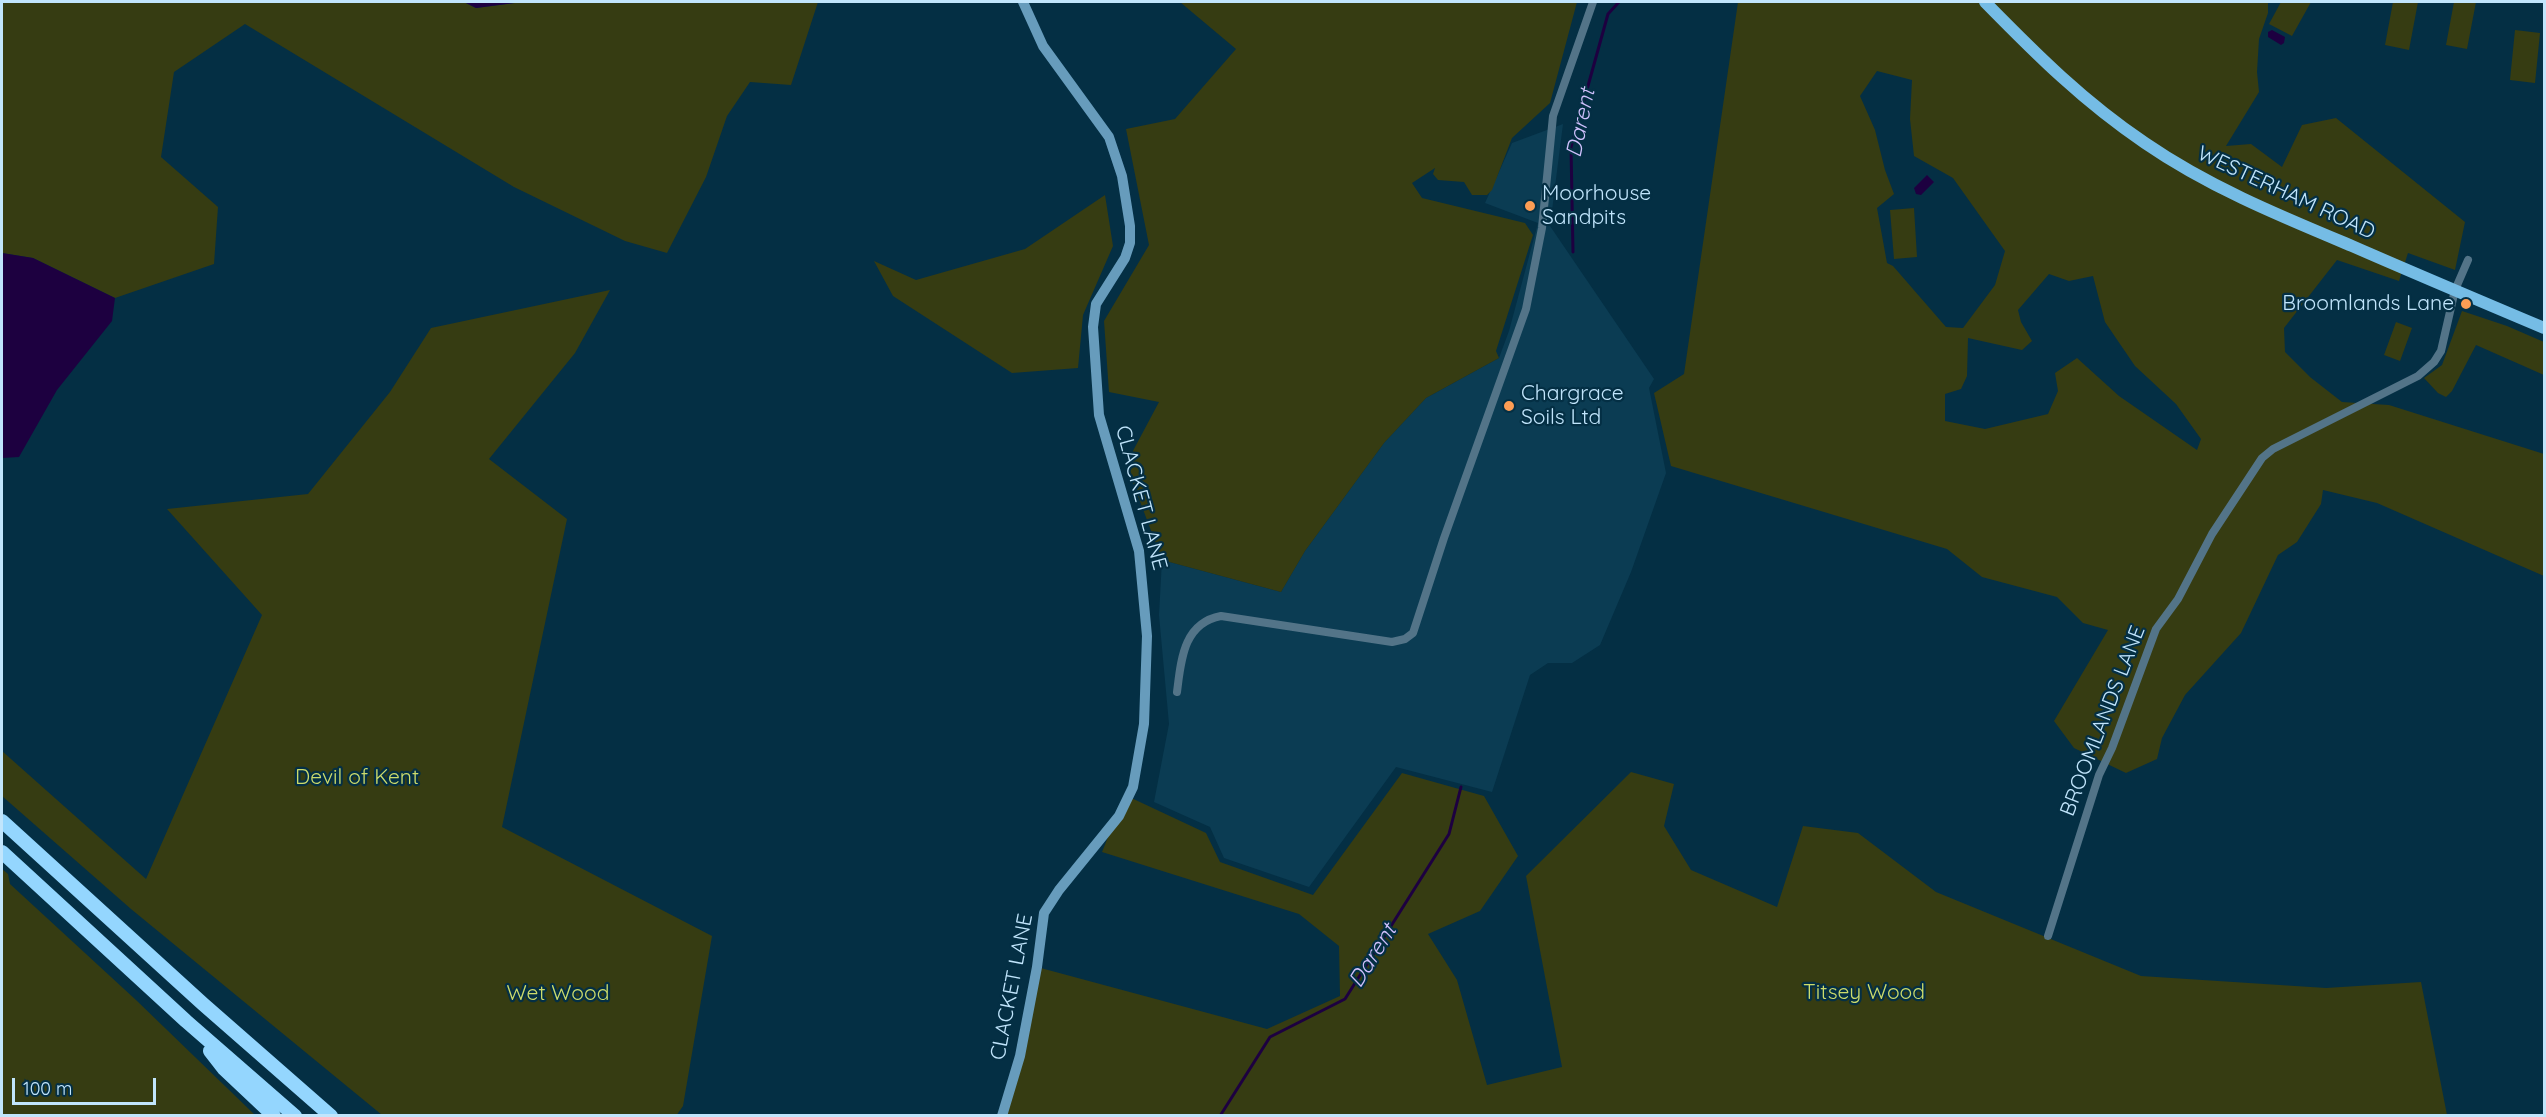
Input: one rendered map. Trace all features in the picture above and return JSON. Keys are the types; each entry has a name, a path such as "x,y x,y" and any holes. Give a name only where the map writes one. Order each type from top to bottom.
{"highway":[{"path":"2,820 202,1004 331,1116"},
{"path":"2,852 186,1021 295,1116"},
{"path":"186,1021 224,1069 274,1116"}],"main road":[{"name":"WESTERHAM ROAD","path":"1985,2 2075,90 2164,156 2252,203 2544,328"}],"street":[{"name":"CLACKET LANE","path":"1002,1116 1020,1056 1037,967 1044,913 1059,890 1119,816 1133,788 1144,724 1147,636 1139,551 1099,415 1092,327 1096,304 1125,258 1130,243 1130,226 1122,176 1109,137 1043,46 1023,2"},
{"path":"1177,692 1181,663 1189,637 1196,627 1210,618 1221,616 1392,642 1405,639 1413,633 1444,537 1527,309 1542,228 1553,116 1593,2"},
{"name":"BROOMLANDS LANE","path":"2048,936 2099,775 2112,748 2156,628 2178,599 2212,534 2268,453 2418,376 2434,362 2441,351 2455,290 2468,260"}],"shaded area":[{"path":"464,2 522,2 476,8"},
{"path":"2272,30 2285,37 2284,43 2281,45 2268,37 2268,32"},
{"path":"1563,124 1550,226 1654,379 1649,388 1666,473 1631,572 1600,645 1572,663 1548,663 1530,675 1492,792 1396,767 1309,887 1224,858 1210,827 1154,802 1169,724 1159,615 1162,560 1281,592 1305,551 1384,443 1426,398 1499,358 1509,331 1538,223 1485,203 1512,143"},
{"path":"1927,175 1934,182 1921,195 1916,194 1914,188"},
{"path":"2,253 33,258 115,298 112,321 57,390 19,457 2,458"}],"green space":[{"path":"2,2 464,2 476,8 522,2 818,2 791,85 750,82 727,116 706,177 667,253 625,241 514,187 245,24 174,72 161,157 218,207 214,264 115,298 33,258 2,253"},
{"path":"1180,2 1577,2 1550,103 1512,138 1492,190 1487,195 1472,195 1464,182 1438,180 1433,174 1435,168 1412,183 1422,198 1525,223 1533,235 1496,351 1499,358 1426,398 1384,443 1305,551 1281,592 1162,560 1126,464 1159,402 1109,392 1104,321 1149,245 1126,129 1175,119 1236,49"},
{"path":"1738,2 2268,2 2268,13 2259,39 2257,72 2259,92 2226,146 2251,144 2282,167 2302,125 2336,118 2465,222 2455,270 2408,253 2399,281 2337,260 2284,328 2285,352 2310,377 2342,402 2389,405 2544,454 2544,576 2377,503 2323,490 2321,504 2297,542 2278,555 2241,633 2185,695 2162,738 2157,759 2126,773 2074,748 2054,721 2108,630 2083,623 2057,597 1982,577 1947,549 1671,466 1654,393 1684,374","holes":["1877,71 1912,80 1910,119 1914,156 1953,178 2005,251 1995,285 1963,328 1946,327 1893,266 1887,263 1877,208 1894,194 1875,130 1860,96","2049,274 2069,281 2093,276 2105,322 2135,366 2176,404 2201,439 2197,450 2119,396 2077,358 2055,373 2058,391 2048,414 1985,429 1945,421 1945,394 1961,389 1967,376 1968,338 2022,350 2032,341 2021,322 2018,310"]},
{"path":"2281,2 2311,2 2292,36 2269,24"},
{"path":"2393,2 2418,2 2409,50 2385,45"},
{"path":"2454,2 2476,2 2467,49 2446,45"},
{"path":"2515,30 2540,33 2535,83 2510,80"},
{"path":"1105,195 1113,246 1083,315 1078,368 1012,373 893,296 874,261 916,280 1025,249"},
{"path":"1914,208 1917,257 1894,259 1890,210"},
{"name":"Devil of Kent","path":"610,290 575,353 489,459 567,519 502,827 712,936 683,1106 676,1116 382,1115 131,909 2,796 2,751 146,879 262,615 167,509 308,494 390,392 431,328"},
{"path":"2462,311 2507,326 2544,342 2544,375 2476,345 2452,391 2446,397 2438,393 2424,378 2442,365"},
{"path":"2396,322 2412,328 2400,361 2384,355"},
{"name":"Titsey Wood","path":"1631,772 1674,784 1664,826 1691,870 1777,907 1803,826 1858,833 1936,892 2141,976 2326,988 2421,982 2447,1115 1002,1116 1037,967 1267,1029 1340,996 1339,946 1299,914 1102,852 1125,795 1206,833 1220,862 1313,895 1402,773 1484,796 1518,856 1480,911 1428,934 1457,980 1487,1085 1562,1067 1526,876"},
{"path":"2,869 8,874 10,884 136,1000 255,1115 2,1115"}],"waterway":[{"name":"Darent","path":"1573,252 1571,147 1608,14 1619,2"},
{"name":"Darent","path":"1220,1116 1270,1037 1345,999 1449,834 1461,787"}],"place":[{"name":"Moorhouse Sandpits","path":"1530,206"},
{"name":"Broomlands Lane","path":"2466,304"},
{"name":"Chargrace Soils Ltd","path":"1509,406"}],"park label":[{"name":"Wet Wood","path":"558,994"}]}
